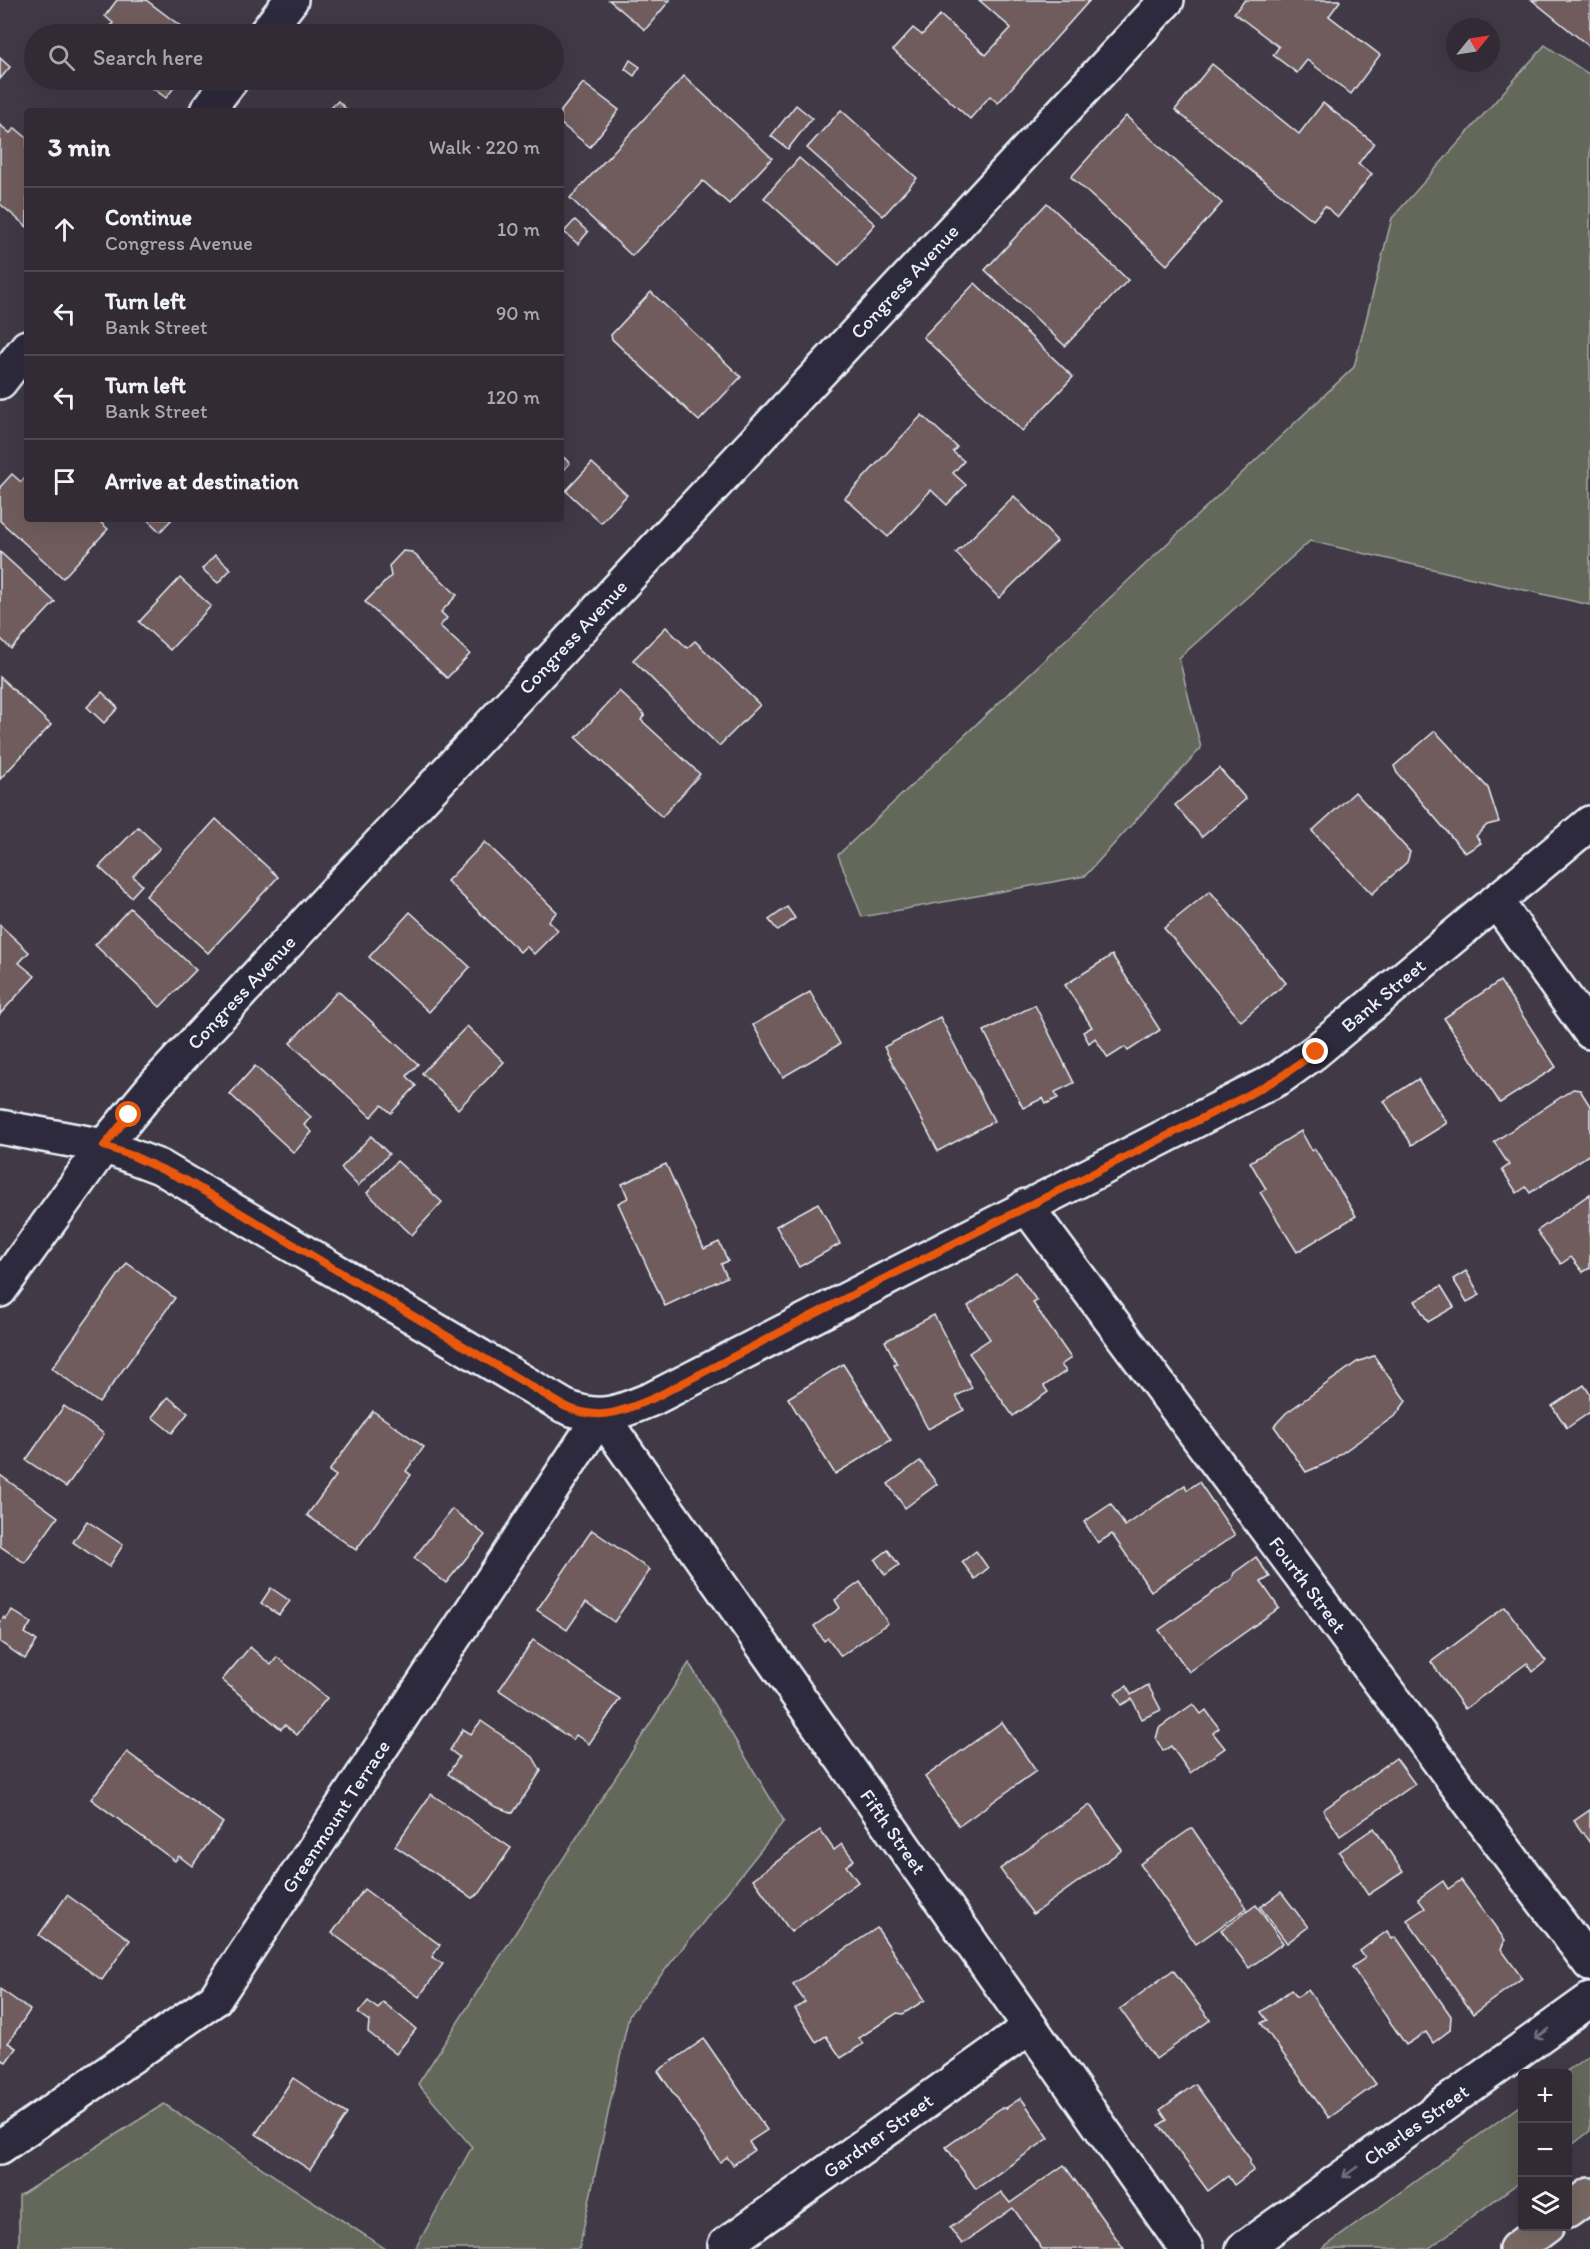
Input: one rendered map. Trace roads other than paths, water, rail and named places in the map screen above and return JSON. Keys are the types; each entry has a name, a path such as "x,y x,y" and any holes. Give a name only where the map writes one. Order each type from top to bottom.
{"highway":[{"path":"1572,2208 1590,2195"},
{"path":"1516,2249 1540,2231"}],"street":[{"path":"273,24 291,0"},
{"name":"Congress Avenue","path":"0,1290 104,1146 153,1087 1167,0"},
{"path":"209,108 223,90"},
{"path":"0,382 24,351"},
{"name":"Bank Street","path":"0,1127 104,1146 141,1159 187,1181 564,1406 583,1413 601,1415 624,1411 654,1398 1279,1078 1316,1052 1590,823"},
{"path":"1496,901 1590,1032"},
{"name":"Fourth Street","path":"1026,1206 1590,1964"},
{"name":"Fifth Street","path":"601,1415 1186,2249"},
{"name":"Greenmount Terrace","path":"0,2147 215,1999 601,1415"},
{"name":"Charles Street","path":"1243,2249 1590,2000"},
{"name":"Gardner Street","path":"725,2245 1030,2027"}]}
